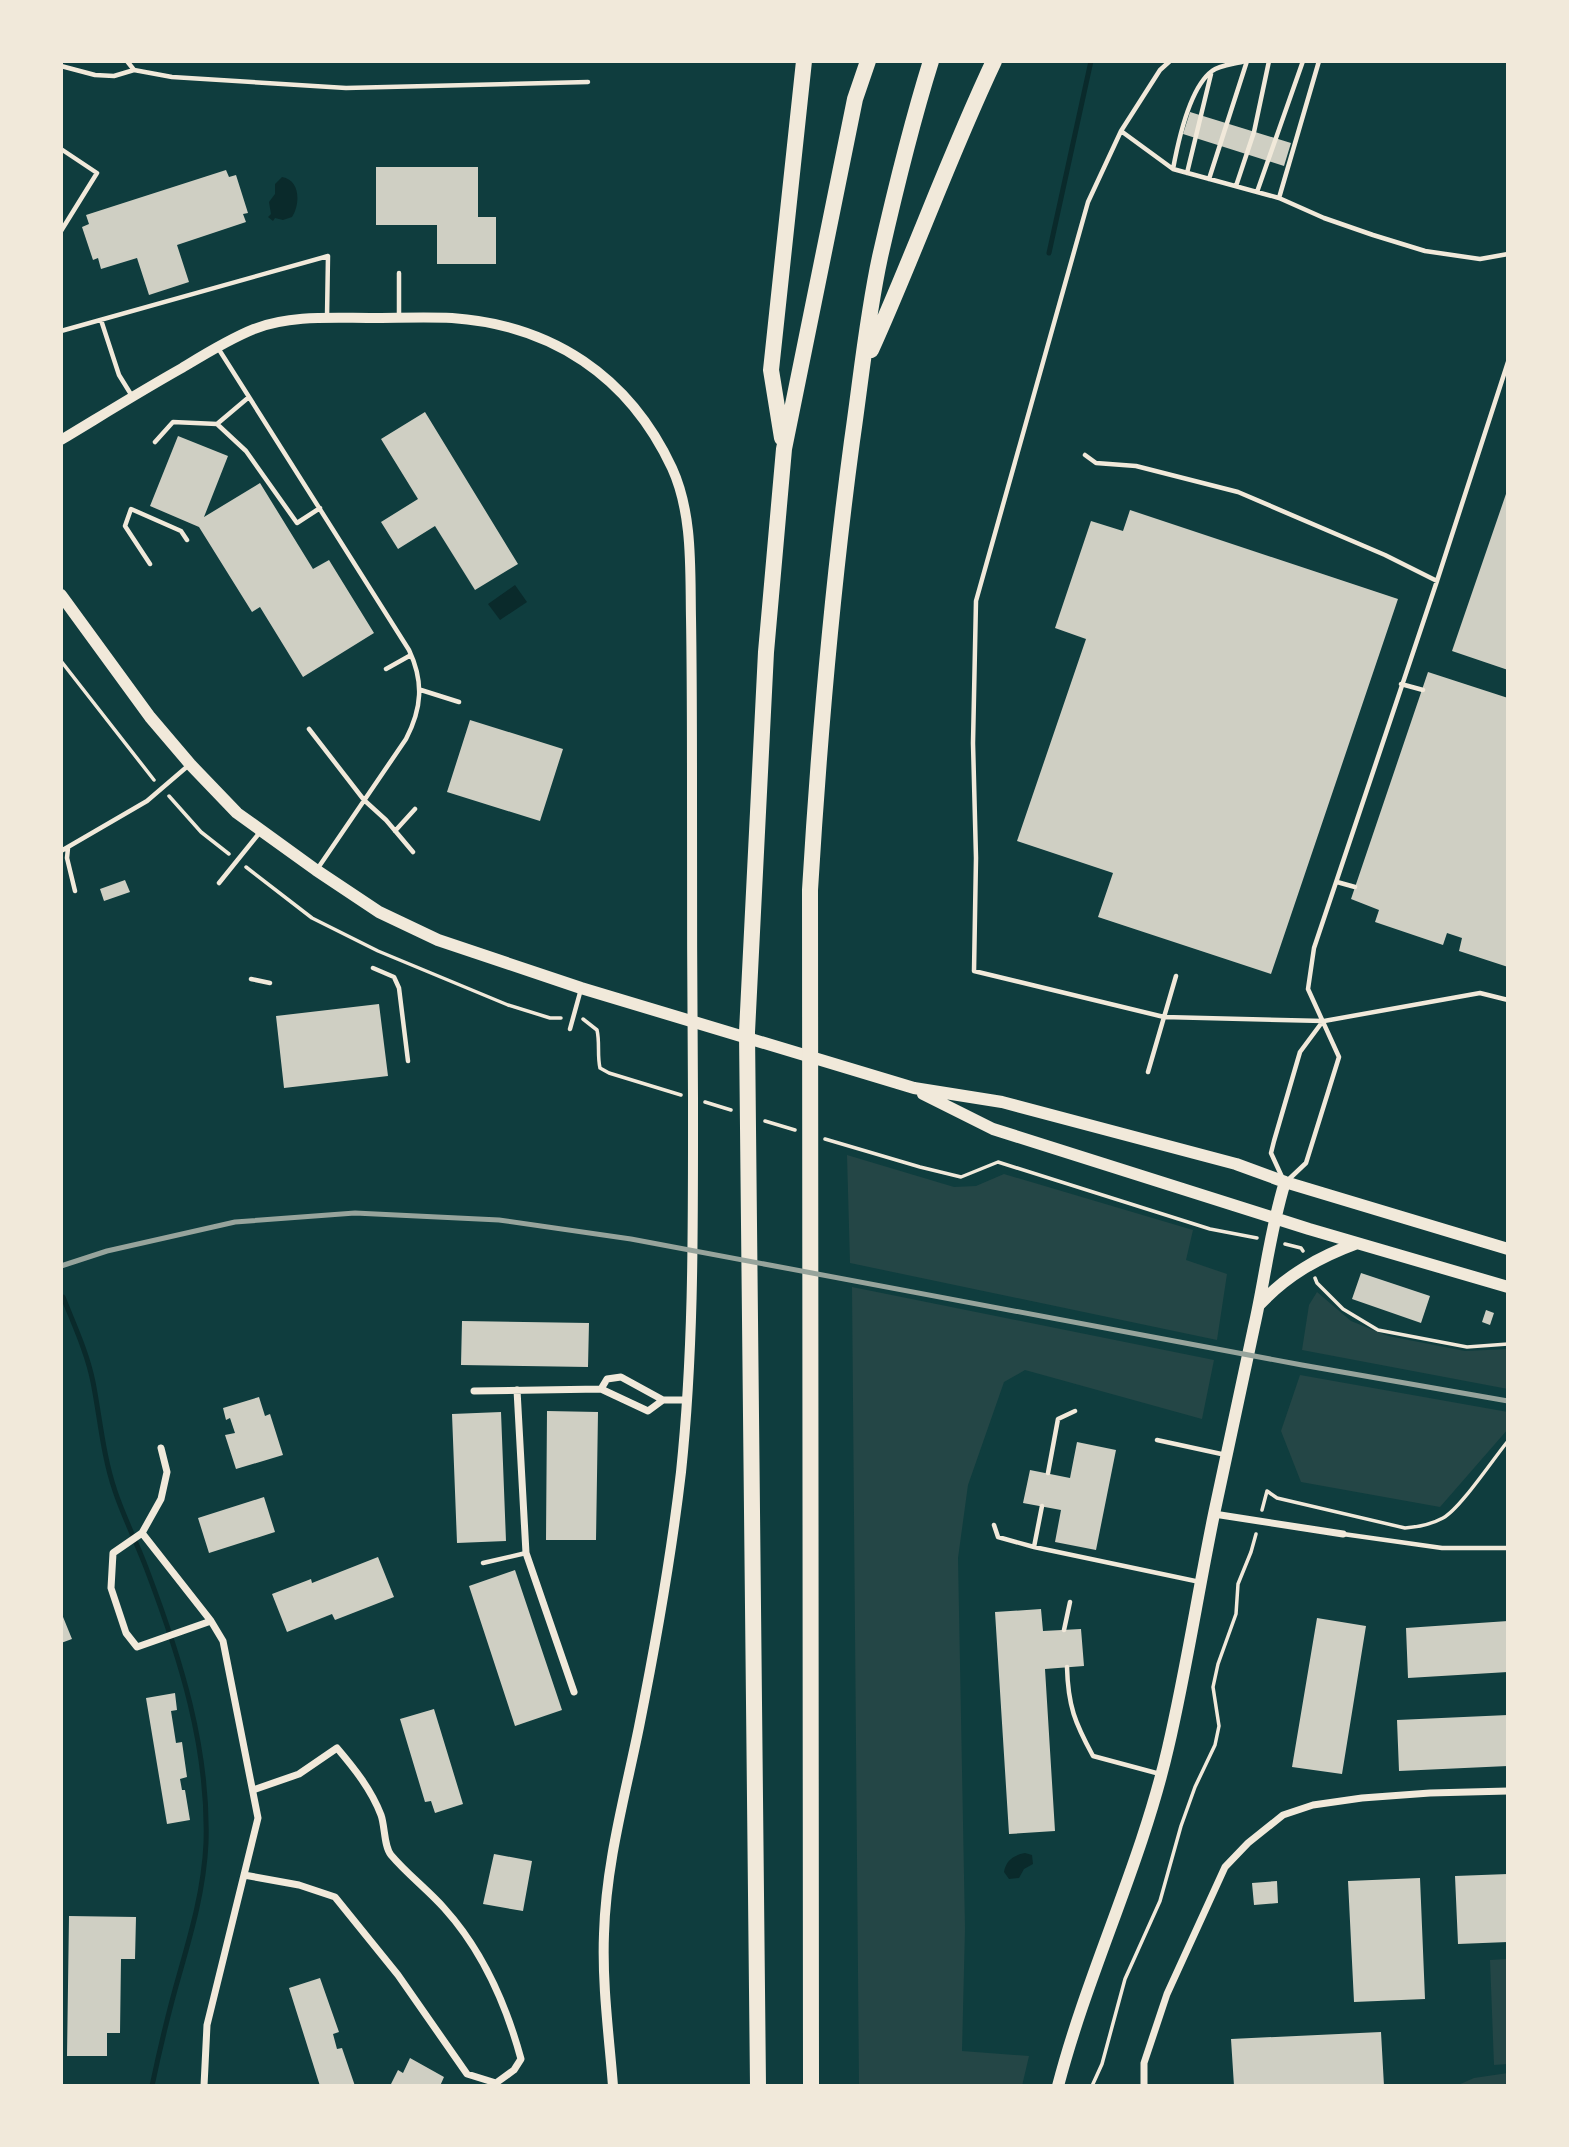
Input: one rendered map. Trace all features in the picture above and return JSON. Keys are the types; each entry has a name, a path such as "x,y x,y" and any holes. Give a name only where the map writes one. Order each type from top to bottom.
{"highway":[{"path":"784,449 771,370 804,61"},
{"path":"758,2086 747,1032 766,652 784,449 855,99 868,61"},
{"path":"811,2086 810,890 831,618 862,368 880,259 930,61"},
{"path":"862,368 896,295 962,128 994,61"}],"main road":[{"path":"61,594 150,717 237,813 379,912 438,940 581,988 914,1088 1002,1102 1236,1164 1285,1182 1508,1249"},
{"path":"914,1088 993,1129 1357,1243 1508,1287"},
{"path":"1058,2086 1080,2015 1136,1863 1161,1774 1259,1306 1274,1217 1285,1182"},
{"path":"1259,1306 1273,1290 1305,1267 1328,1254 1357,1243"}],"street":[{"path":"61,440 133,396 255,328 273,323 327,318 448,318 502,326 541,337 576,355 617,389 637,411 667,459 681,495 688,537 692,703 694,1239 690,1361 671,1555 655,1650 616,1825 608,1879 604,1970 614,2086"},
{"path":"601,1389 607,1379 621,1377 663,1400 686,1400"},
{"path":"474,1391 601,1389 648,1411 663,1400"},
{"path":"517,1390 526,1553 574,1692"},
{"path":"161,1448 167,1472 161,1499 142,1533 113,1553 111,1588 126,1633 137,1647 211,1620"},
{"path":"1214,1514 1343,1534"},
{"path":"142,1533 211,1620 223,1641 258,1818 207,2025 204,2086"},
{"path":"244,1875 299,1885 335,1897 398,1975 467,2074 496,2083 514,2070 521,2059 513,2028 486,1966 466,1934 447,1911 389,1853 386,1831 371,1795 337,1748 299,1774 253,1790"},
{"path":"1144,2086 1144,2063 1167,1994 1224,1867 1248,1843 1283,1815 1312,1805 1430,1793 1508,1791"}],"lane":[{"path":"127,61 134,70"},
{"path":"1170,61 1160,71 1121,131 1088,202 976,601 973,743 976,858 974,971 1164,1017 1324,1021 1480,993 1508,1000"},
{"path":"1173,169 1178,140 1192,97 1213,70 1246,61"},
{"path":"1209,179 1246,61"},
{"path":"1236,186 1254,132 1269,61"},
{"path":"1257,192 1303,61"},
{"path":"1279,198 1319,61"},
{"path":"61,66 95,75 114,76 134,70 172,78 346,88 588,82"},
{"path":"1187,173 1213,70"},
{"path":"1121,131 1173,169 1279,198 1324,218 1425,251 1480,259 1508,254"},
{"path":"61,149 97,173 61,232"},
{"path":"61,331 328,256 327,318"},
{"path":"398,318 399,273"},
{"path":"101,320 119,375 133,396"},
{"path":"218,347 411,655 419,676 421,690 415,722 316,870"},
{"path":"1324,1021 1300,1052 1271,1153 1285,1182 1306,1163 1339,1057 1324,1021 1308,989 1314,948 1508,362"},
{"path":"217,424 249,397"},
{"path":"155,442 173,422 217,424 246,451 297,523 320,508"},
{"path":"1085,454 1096,463 1136,466 1238,492 1437,580"},
{"path":"150,564 125,526 131,509 181,531 187,540"},
{"path":"386,669 411,655"},
{"path":"1401,684 1423,690"},
{"path":"421,690 459,702"},
{"path":"309,729 364,800 412,852"},
{"path":"61,851 147,800 190,764"},
{"path":"395,831 415,809"},
{"path":"219,883 261,830"},
{"path":"68,848 67,858 75,891"},
{"path":"1337,881 1355,887"},
{"path":"373,968 394,978 399,988 408,1061"},
{"path":"1149,1072 1175,976"},
{"path":"251,979 270,984"},
{"path":"570,1029 581,988"},
{"path":"1048,1473 1058,1419 1075,1411"},
{"path":"1157,1440 1227,1455"},
{"path":"1034,1547 1042,1506"},
{"path":"994,1525 998,1536 1034,1547 1201,1582"},
{"path":"1343,1534 1442,1548 1508,1548"},
{"path":"483,1563 526,1553"},
{"path":"1064,1630 1070,1602"},
{"path":"1067,1667 1068,1698 1077,1727 1093,1756 1161,1774"}],"path":[{"path":"920,1167 961,1177 998,1162 1215,1230"},
{"path":"1315,1278 1343,1309 1378,1330 1467,1347 1508,1344"},
{"path":"1266,1494 1267,1491 1277,1498 1405,1528 1417,1527 1443,1518 1459,1504 1508,1441"},
{"path":"1092,2086 1102,2064 1125,1979 1160,1901 1181,1826 1195,1787 1215,1745 1219,1727 1213,1687 1218,1664 1236,1614 1238,1584 1251,1552"}],"shaded area":[{"path":"282,177 288,179 296,188 295,212 292,217 283,220 275,218 273,221 268,217 271,214 269,202 275,194 275,184"},
{"path":"515,585 527,602 500,620 488,604"},
{"path":"847,1155 954,1187 976,1186 1004,1174 1193,1230 1186,1260 1227,1274 1217,1340 850,1263"},
{"path":"852,1287 1214,1360 1202,1419 1025,1370 1004,1382 968,1485 958,1558 965,1928 962,2051 1029,2056 1022,2086 859,2086"},
{"path":"1317,1292 1351,1321 1388,1336 1465,1351 1508,1349 1508,1389 1302,1350 1309,1305"},
{"path":"1300,1375 1508,1412 1508,1429 1440,1507 1301,1482 1281,1431"},
{"path":"1025,1853 1032,1855 1033,1864 1024,1869 1019,1878 1009,1879 1004,1872 1007,1864 1014,1857"},
{"path":"1508,1959 1508,2064 1494,2065 1490,1960"},
{"path":"1508,2073 1508,2086 1456,2086 1474,2078"}],"building":[{"path":"1190,112 1291,143 1284,166 1183,134"},
{"path":"376,167 478,167 478,217 496,217 496,264 437,264 437,225 376,225"},
{"path":"226,170 229,177 236,175 248,213 243,214 246,222 177,245 189,282 149,295 137,258 101,269 98,258 93,260 82,227 89,224 86,215"},
{"path":"425,412 518,564 475,590 435,526 398,549 381,522 418,499 381,439"},
{"path":"178,436 228,456 204,517 260,483 313,569 329,560 374,633 303,677 260,607 252,612 199,527 150,506"},
{"path":"1508,491 1508,670 1452,651"},
{"path":"1130,510 1398,599 1271,974 1098,917 1113,873 1017,841 1086,639 1055,628 1091,521 1123,531"},
{"path":"1428,672 1508,698 1508,967 1459,951 1462,938 1447,933 1443,945 1375,922 1379,910 1351,899"},
{"path":"470,720 563,749 540,821 447,792"},
{"path":"125,880 130,892 104,901 100,889"},
{"path":"379,1004 388,1076 284,1088 276,1016"},
{"path":"1361,1273 1430,1296 1421,1323 1352,1299"},
{"path":"1486,1310 1494,1313 1490,1325 1482,1322"},
{"path":"462,1321 589,1323 588,1367 461,1365"},
{"path":"259,1397 265,1416 270,1414 283,1455 236,1469 225,1435 235,1433 230,1418 226,1420 223,1408"},
{"path":"547,1411 598,1412 596,1540 546,1540"},
{"path":"501,1412 506,1541 457,1543 452,1414"},
{"path":"1077,1442 1116,1450 1096,1550 1055,1542 1061,1510 1023,1503 1030,1470 1070,1478"},
{"path":"264,1497 275,1532 209,1553 198,1518"},
{"path":"378,1557 394,1597 335,1620 332,1614 287,1632 272,1594 311,1579 312,1583"},
{"path":"515,1570 562,1710 515,1726 469,1586"},
{"path":"1041,1609 1043,1631 1081,1629 1084,1666 1045,1669 1055,1831 1009,1834 995,1612"},
{"path":"61,1612 72,1639 61,1643"},
{"path":"1317,1618 1366,1626 1342,1774 1292,1767"},
{"path":"1508,1621 1508,1672 1408,1678 1406,1628"},
{"path":"175,1693 177,1710 171,1711 176,1743 182,1742 187,1777 180,1779 182,1790 185,1790 190,1820 167,1824 146,1698"},
{"path":"434,1709 463,1804 435,1813 431,1801 425,1802 400,1719"},
{"path":"1508,1715 1508,1766 1399,1771 1397,1720"},
{"path":"494,1854 532,1861 523,1911 483,1904"},
{"path":"1508,1874 1508,1942 1458,1944 1455,1876"},
{"path":"1420,1878 1425,1999 1354,2002 1348,1881"},
{"path":"1277,1881 1278,1903 1254,1905 1252,1883"},
{"path":"69,1916 136,1917 135,1959 121,1959 120,2033 107,2033 107,2056 67,2056"},
{"path":"320,1978 339,2032 333,2034 337,2049 342,2048 355,2086 320,2086 289,1988"},
{"path":"1381,2032 1384,2086 1234,2086 1231,2039"},
{"path":"410,2058 444,2077 440,2086 390,2086 398,2070 403,2073"}],"waterway":[{"path":"1049,253 1091,61"},
{"path":"63,1297 90,1371 115,1491 171,1636 190,1703 203,1772 206,1808 203,1876 152,2086"}],"railway":[{"path":"61,1266 107,1251 235,1222 355,1213 499,1220 631,1239 1508,1401"}]}
